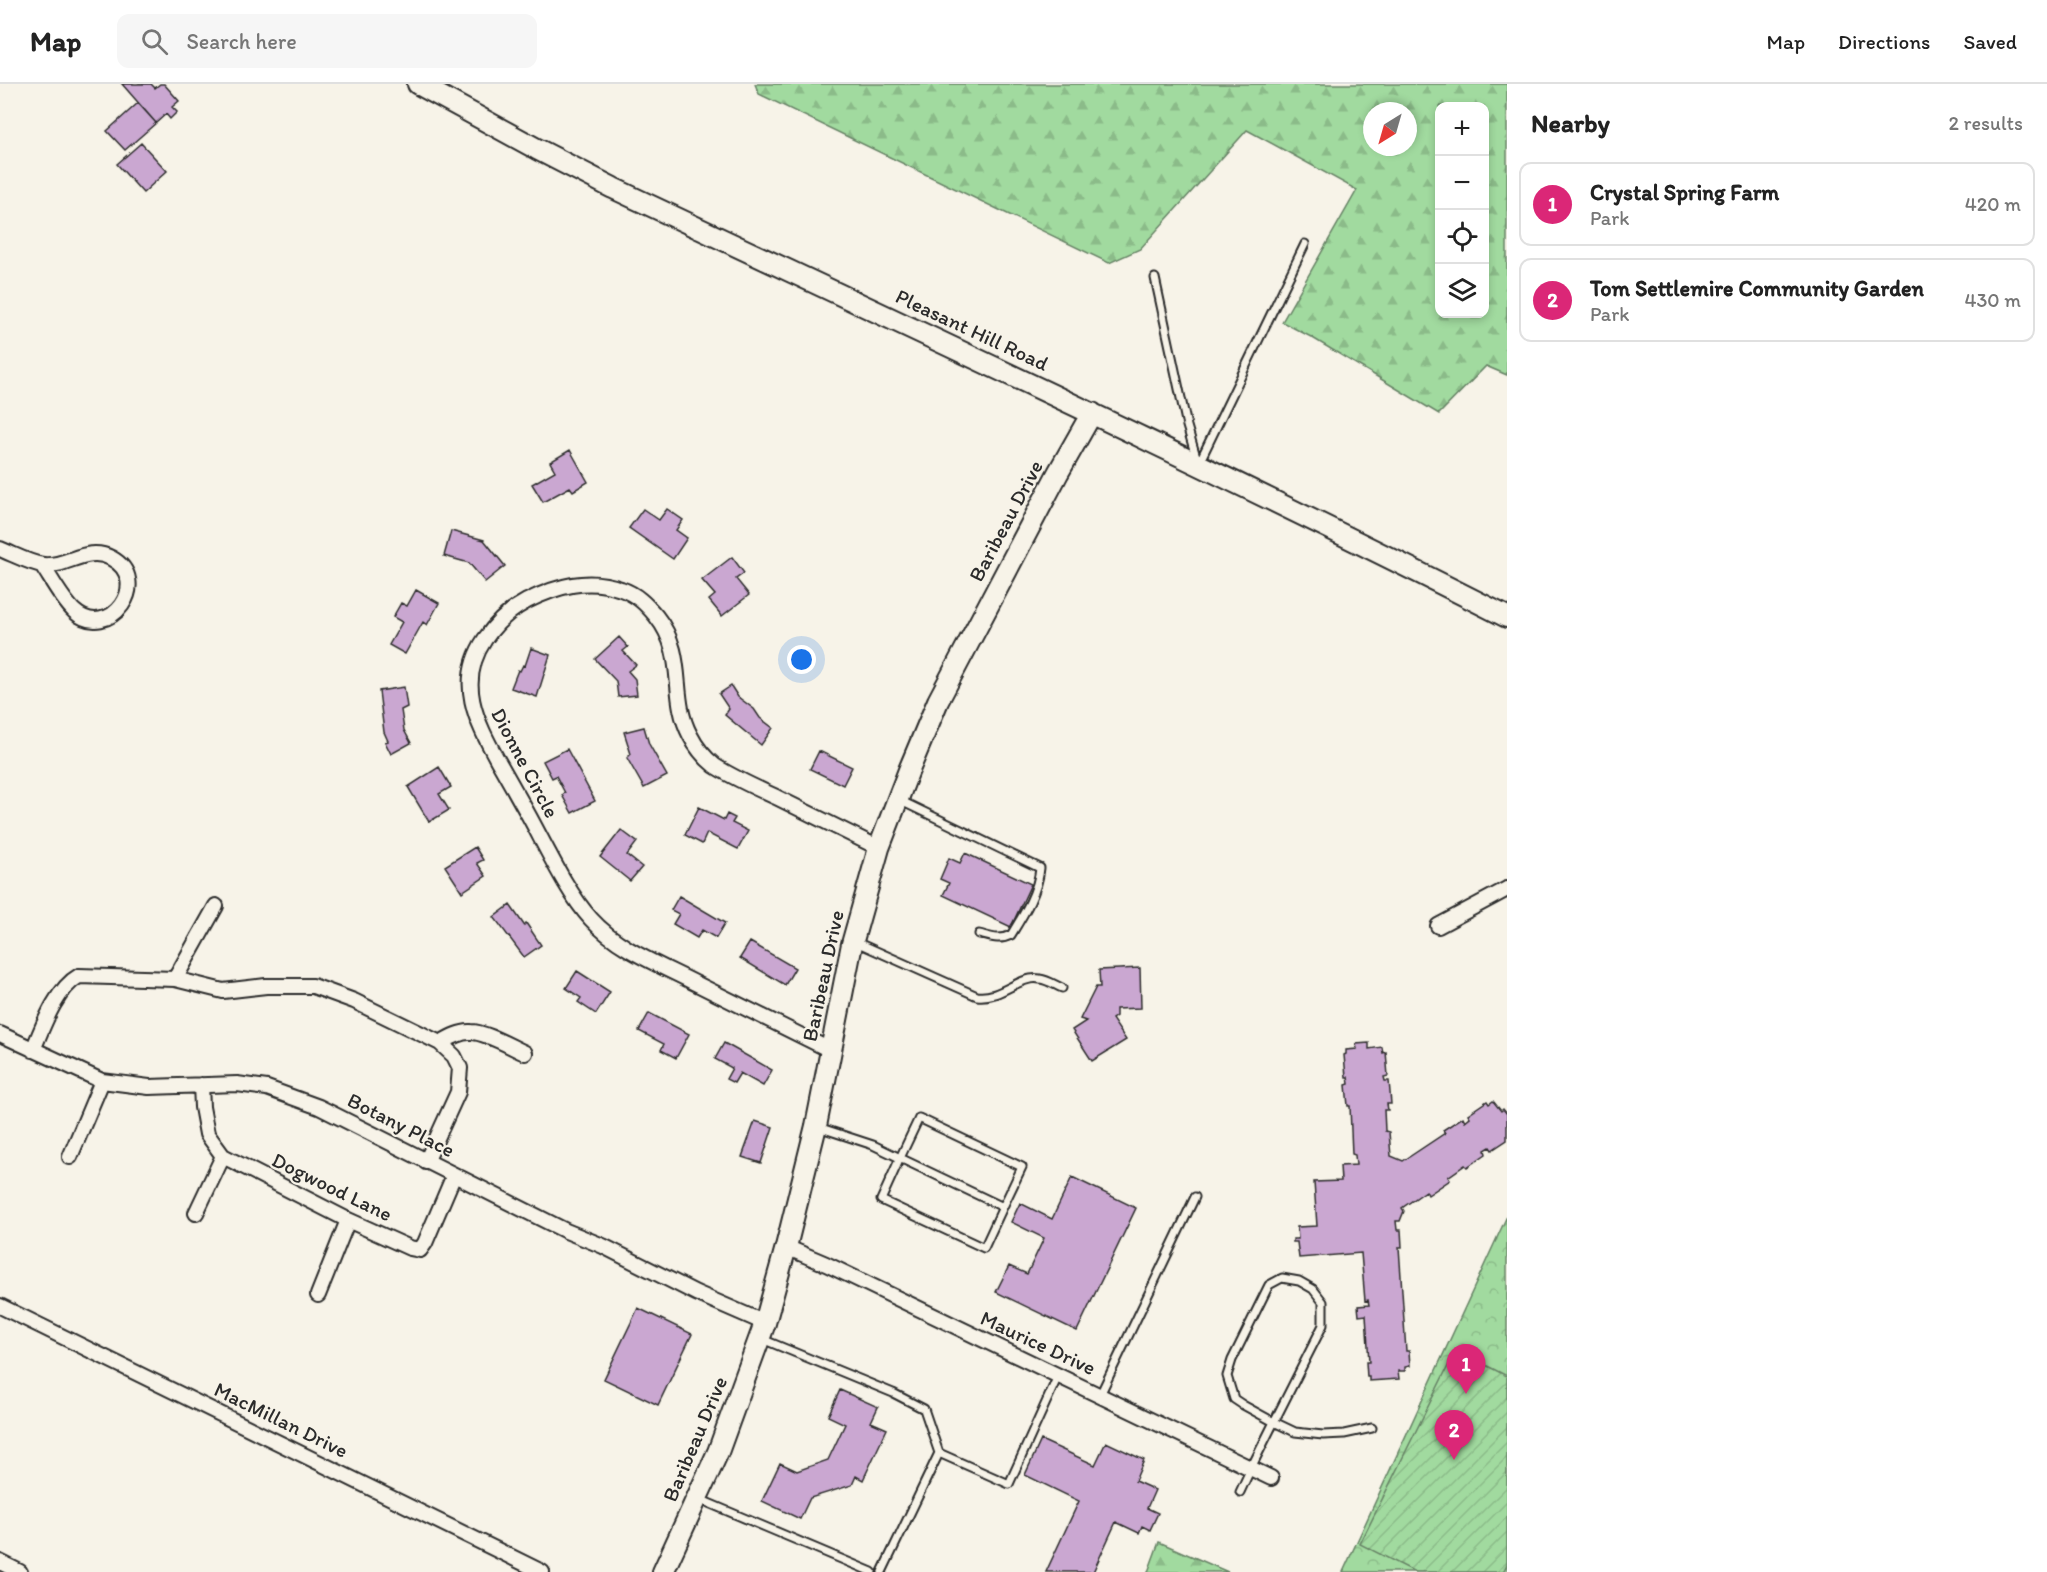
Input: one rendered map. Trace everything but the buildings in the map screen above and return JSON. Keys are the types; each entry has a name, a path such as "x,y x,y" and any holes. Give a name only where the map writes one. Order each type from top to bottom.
{"street":[{"name":"Pleasant Hill Road","path":"418,84 612,188 1092,413 1507,617"},
{"name":"Baribeau Drive","path":"663,1572 718,1452 762,1330 786,1247 816,1126 853,940 879,848 938,701 1092,413"},
{"path":"0,549 42,565 52,565 97,554 110,557 120,565 127,576 128,590 124,605 111,616 97,620 85,618 67,603 42,565"},
{"name":"Dionne Circle","path":"832,1051 633,951 600,928 590,918 560,872 483,733 472,706 470,691 470,674 475,657 493,627 507,614 536,596 567,585 582,583 597,583 625,590 647,604 670,636 675,650 682,715 694,744 704,755 714,765 752,786 879,848"},
{"path":"1438,926 1507,889"},
{"path":"175,980 216,906"},
{"path":"33,1050 60,994 68,982 79,976 175,980 223,991 266,986 313,986 354,1001 440,1043 454,1056 460,1068 458,1092 426,1162"},
{"path":"440,1043 457,1035 471,1032 525,1053"},
{"name":"Botany Place","path":"0,1034 102,1081 149,1087 237,1084 267,1088 319,1107 566,1231 603,1246 696,1293 762,1330"},
{"path":"70,1157 102,1081"},
{"name":"Dogwood Lane","path":"201,1085 207,1134 224,1156 348,1220 410,1248 420,1250 425,1243 454,1176"},
{"path":"196,1213 224,1156"},
{"path":"318,1295 348,1220"},
{"name":"Maurice Drive","path":"786,1247 1100,1395 1271,1479"},
{"name":"MacMillan Drive","path":"0,1306 542,1572"},
{"path":"0,1562 20,1572"}],"lane":[{"path":"1198,465 1305,244"},
{"path":"1155,278 1187,426 1198,465"},
{"path":"898,799 1040,868 1035,892 1011,935 1004,939 995,939 979,934"},
{"path":"853,940 977,996 995,995 1026,980 1038,978 1062,988"},
{"path":"919,1118 1022,1167 984,1248 881,1200 900,1158 919,1118"},
{"path":"816,1126 873,1146 1003,1207"},
{"path":"1100,1395 1195,1197"},
{"path":"1240,1492 1250,1469 1274,1422 1323,1325 1323,1302 1313,1289 1299,1281 1282,1278 1269,1285 1258,1303 1232,1360 1227,1376 1234,1399 1274,1422 1295,1432 1323,1435 1344,1434 1372,1428"},
{"path":"762,1330 924,1409 939,1453 882,1572"},
{"path":"939,1453 1009,1484 1058,1376"},
{"path":"696,1498 873,1572"}],"green space":[{"path":"755,84 1507,84 1507,375 1486,366 1439,414 1282,322 1357,190 1247,130 1140,249 1109,263 759,94"},
{"path":"1507,1216 1507,1572 1343,1572"},
{"path":"1456,1350 1507,1376 1507,1564 1503,1572 1415,1572 1360,1544"},
{"path":"1159,1542 1228,1572 1148,1572"}],"place":[{"name":"Crystal Spring Farm","path":"1466,1394"},
{"name":"Tom Settlemire Community Garden","path":"1454,1460"}]}
